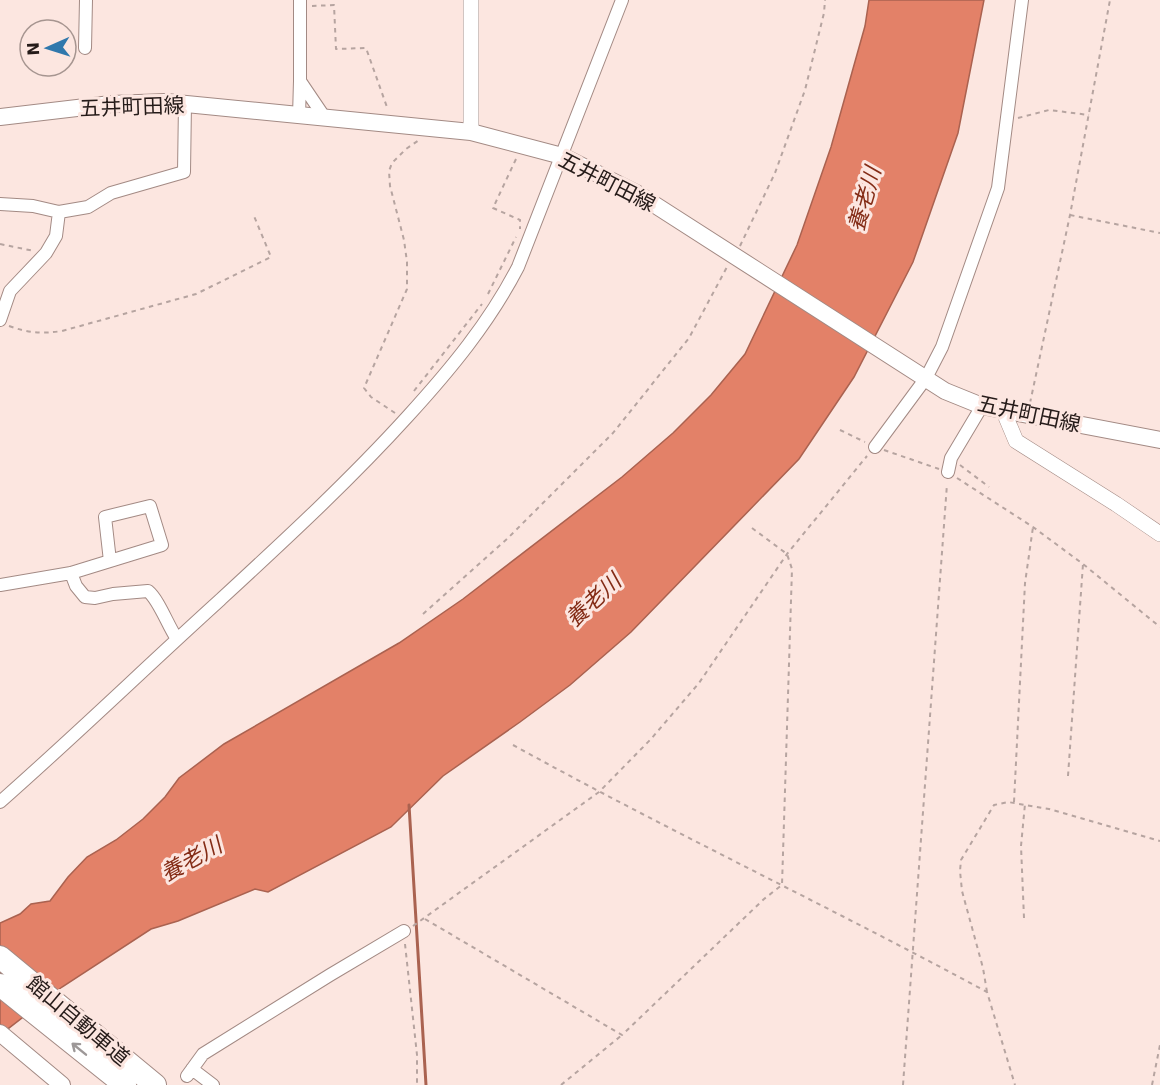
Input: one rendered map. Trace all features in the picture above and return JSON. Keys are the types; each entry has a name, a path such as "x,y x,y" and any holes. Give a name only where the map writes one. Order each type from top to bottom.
{"highway":[{"name":"館山自動車道","path":"0,957 155,1085"},
{"name":"館山自動車道","path":"0,985 125,1085"}],"main road":[{"name":"五井町田線","path":"0,117 111,104 185,103 471,132 523,145 562,156 638,194 727,259 887,352 945,391 982,406 1160,440"},
{"path":"0,1033 62,1085"}],"street":[{"path":"85,48 86,0"},
{"path":"471,0 471,132"},
{"path":"0,802 261,564 340,488 453,365 501,300 518,267 622,0"},
{"path":"875,447 927,378 942,347 998,188 1022,0"},
{"path":"299,116 300,3"},
{"path":"300,81 325,118"},
{"path":"0,204 33,206 59,212 88,207 111,193 184,172 185,103"},
{"path":"4,323 10,291 46,253 56,236 59,212"},
{"path":"948,472 951,458 982,406"},
{"path":"1003,410 1016,441 1160,534"},
{"path":"0,585 71,573 110,561 162,545 150,506 105,517 110,561"},
{"path":"71,573 76,586 85,597 95,598 148,591 153,595 167,625 177,639"},
{"path":"213,1085 190,1072 203,1054 404,932"}],"path":[{"path":"423,614 507,539 613,433 689,338 728,268 727,259 775,173 805,90 824,13 825,0"},
{"path":"1028,415 1070,215 1110,0"},
{"path":"300,3 334,5 336,49 366,48 393,125"},
{"path":"1007,121 1050,110 1089,115"},
{"path":"398,427 396,414 370,397 364,388 407,289 405,251 390,186 389,171 392,163 406,149 436,129"},
{"path":"410,396 486,298 520,230 520,220 493,208 523,145"},
{"path":"1070,215 1160,233"},
{"path":"4,323 23,332 42,334 62,331 196,294 271,256 254,216"},
{"path":"0,244 46,253"},
{"path":"840,430 875,447 948,472 1033,527 1083,564 1160,627"},
{"path":"417,1085 417,1055 404,932 599,792 651,739 699,683 787,554 875,447"},
{"path":"951,458 989,487"},
{"path":"903,1085 948,472"},
{"path":"1014,802 1025,583 1033,527"},
{"path":"752,528 787,554 792,569 782,885"},
{"path":"1068,776 1083,564"},
{"path":"513,746 914,952 987,992"},
{"path":"1015,1085 987,992 983,968 962,891 960,872 962,860 994,805 1014,802 1049,809 1160,841"},
{"path":"1024,918 1021,846 1025,804"},
{"path":"561,1085 622,1035 764,899 782,885"},
{"path":"425,919 622,1035"},
{"path":"1152,1085 1160,1045"}],"water":[{"name":"養老川","path":"869,0 984,0 958,133 913,262 854,377 799,459 631,632 570,685 443,776 391,827 268,892 255,889 178,921 151,929 62,987 0,1035 0,923 20,914 31,904 50,901 87,857 116,840 143,819 165,797 179,778 224,744 399,643 463,599 622,477 673,433 711,395 745,354 797,245 831,147 865,26"}],"waterway":[{"path":"409,805 426,1085"}]}
